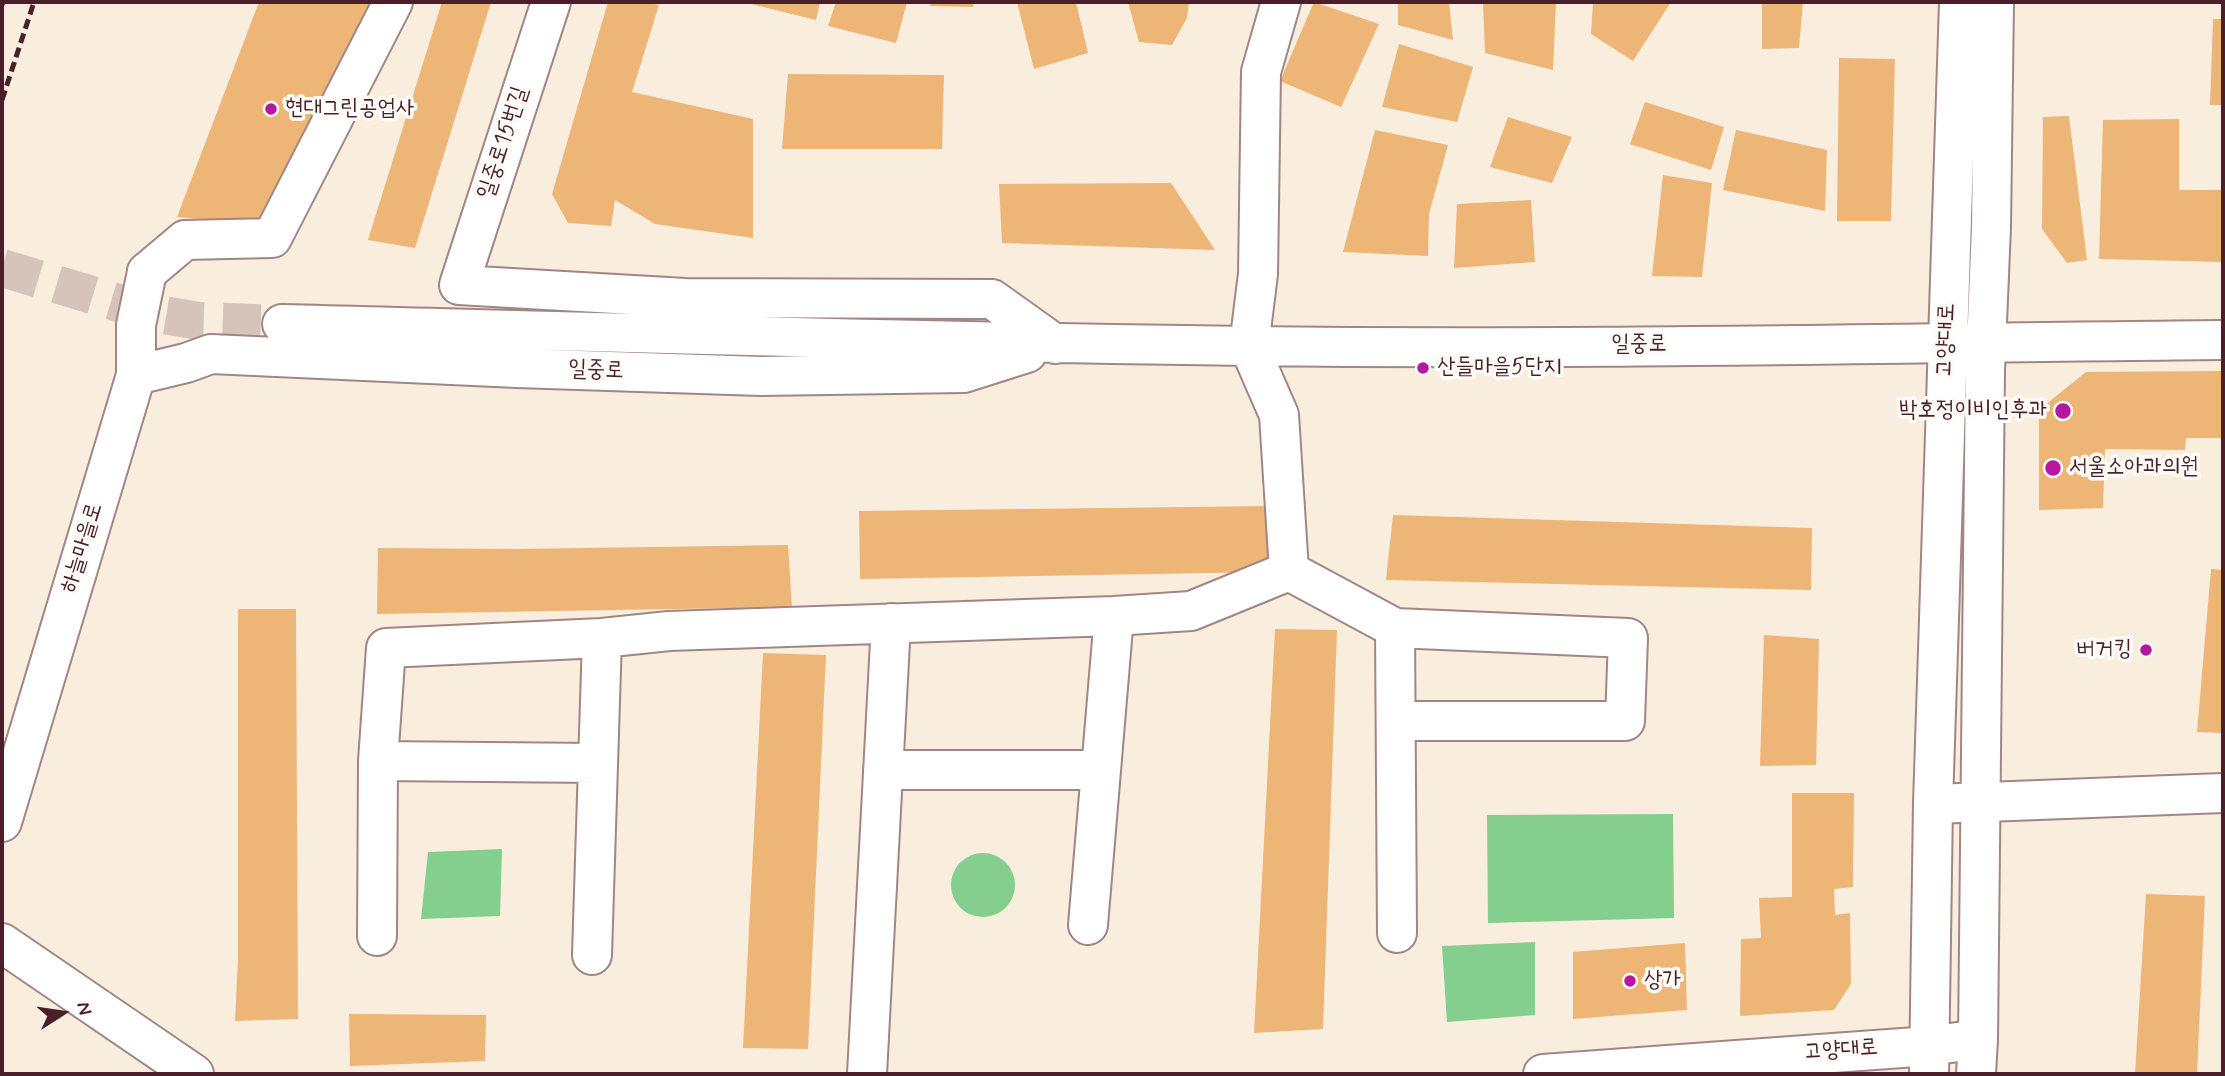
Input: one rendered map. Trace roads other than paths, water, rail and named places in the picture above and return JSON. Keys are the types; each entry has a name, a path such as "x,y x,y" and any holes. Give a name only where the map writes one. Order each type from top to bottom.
{"street":[{"name":"하늘마을로","path":"2,822 136,375 136,325 147,272 185,240 272,238 393,2"},
{"name":"일중로15번길","path":"551,2 459,285 685,298 992,299 1055,344"},
{"path":"1280,2 1261,72 1258,274 1249,346 1279,415 1289,571"},
{"name":"고양대로","path":"1929,1060 1933,804 1959,2"},
{"name":"고양대로","path":"1543,1074 1977,1057 1985,370 1994,2"},
{"name":"일중로","path":"282,324 1055,344 1249,346 1947,344 2223,340"},
{"name":"일중로","path":"136,375 211,354 517,369 761,376 964,373 1055,344"},
{"path":"377,936 377,761 386,648 602,638 669,631 1191,611 1289,571"},
{"path":"1289,571 1395,628 1628,638 1625,721 1396,721"},
{"path":"1088,925 1114,616"},
{"path":"867,1074 891,623"},
{"path":"1395,628 1397,933"},
{"path":"592,955 602,638"},
{"path":"377,761 597,763"},
{"path":"883,770 1101,770"},
{"path":"1933,804 2223,793"},
{"path":"2,943 194,1074"}],"tunnel":[{"path":"2,268 152,313 199,321 282,324"}],"railway":[{"path":"2,100 34,2"}],"place":[{"name":"현대그린공업사","path":"271,109"},
{"name":"산들마을5단지","path":"1423,368"},
{"name":"박호정이비인후과","path":"2063,411"},
{"name":"서울소아과의원","path":"2053,468"},
{"name":"버거킹","path":"2146,650"},
{"name":"상가","path":"1630,981"}]}
